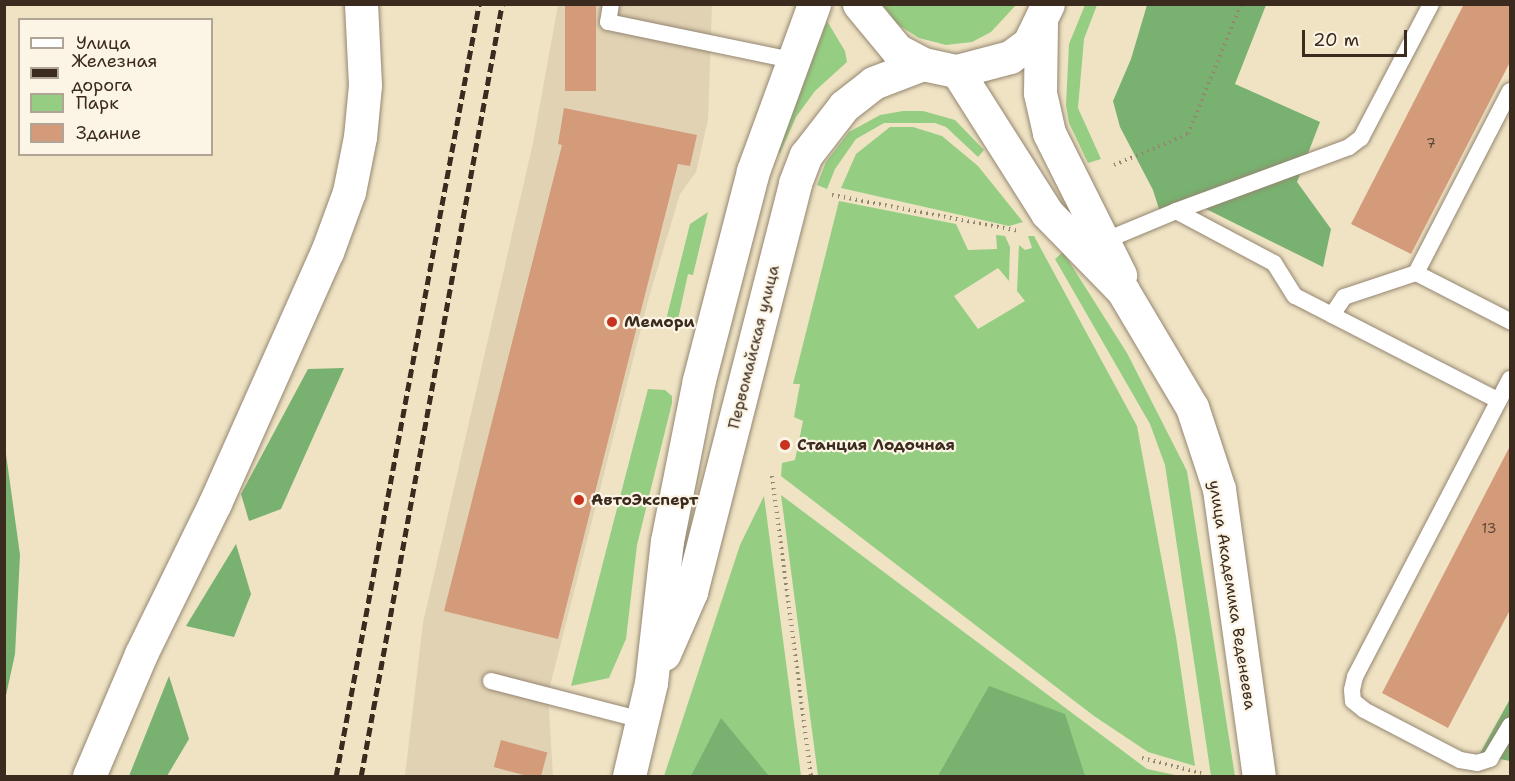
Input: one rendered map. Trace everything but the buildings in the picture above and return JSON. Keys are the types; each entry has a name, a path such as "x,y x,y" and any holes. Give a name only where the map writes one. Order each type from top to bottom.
{"main road":[{"path":"89,777 141,654 215,503 331,242 349,192 360,137 365,86 362,4"},
{"name":"Первомайская улица","path":"629,777 651,683 667,541 699,380 753,171 814,4"},
{"path":"859,4 897,50 923,64 957,71 1010,57 1029,43 1045,13"},
{"path":"1045,13 1040,93 1049,133 1120,273 1123,291"},
{"name":"Первомайская улица","path":"651,683 691,592 795,183 806,155 844,106 873,82 923,64"},
{"path":"957,71 1047,213 1123,291"},
{"name":"улица Академика Веденеева","path":"1123,291 1192,407 1219,489 1259,777"}],"lane":[{"path":"611,4 608,22 792,60"},
{"path":"1104,241 1176,211 1349,147 1361,138 1431,4"},
{"path":"1332,315 1344,297 1416,273 1510,91"},
{"path":"1176,211 1274,263 1295,296 1499,401"},
{"path":"1416,273 1510,321"},
{"path":"1510,379 1355,677 1352,690 1353,701 1364,710 1460,760 1477,763 1490,759 1510,726"},
{"path":"491,681 642,720"}],"path":[{"path":"1114,165 1188,134 1241,4"},
{"path":"832,195 1016,233 1022,228"},
{"path":"772,476 811,777"},
{"path":"1142,758 1201,773"}],"shaded area":[{"path":"558,5 712,5 708,120 696,172 680,194 649,297 548,694 553,776 405,776 423,623 533,143"}],"green space":[{"path":"883,5 1016,5 991,32 972,42 946,45 919,38 897,24"},
{"path":"1085,5 1097,5 1084,39 1078,108 1101,159 1088,163 1069,123 1066,105 1069,44"},
{"path":"1147,5 1266,5 1235,84 1320,122 1297,182 1331,229 1323,267 1186,199 1164,225 1153,190 1120,127 1113,101 1131,59"},
{"path":"827,21 845,51 847,62 815,91 796,117 780,153 774,152"},
{"path":"903,111 923,111 955,120 984,150 978,157 946,127 935,123 884,123 856,139 835,169 827,189 817,185 826,162 849,132 880,115"},
{"path":"890,127 913,127 942,136 978,166 1023,222 1009,226 841,188 856,154"},
{"path":"839,201 956,224 968,250 997,249 996,235 1005,236 1010,247 1009,281 998,268 954,296 978,329 1025,301 1017,291 1019,245 1025,250 1032,248 1028,236 1034,236 1137,426 1176,637 1195,766 1148,752 1094,716 781,476 782,463 795,460 803,421 794,417 800,384 793,384"},
{"path":"708,212 693,275 688,274 677,324 666,320 690,224"},
{"path":"1063,252 1127,353 1187,471 1235,776 1211,776 1165,465 1150,424 1055,259"},
{"path":"344,368 281,509 249,521 241,494 308,369"},
{"path":"648,389 665,390 672,396 672,403 637,545 626,639 609,678 571,686"},
{"path":"5,447 20,555 15,654 5,700"},
{"path":"781,495 1147,769 1180,776 818,776"},
{"path":"764,496 801,776 664,776 740,545"},
{"path":"236,544 251,594 234,637 186,626"},
{"path":"169,676 189,739 167,776 129,776"},
{"path":"989,686 1065,714 1085,776 938,776"},
{"path":"1510,699 1510,761 1479,755"},
{"path":"721,718 769,776 691,776"}],"railway":[{"path":"336,776 479,4"},
{"path":"361,776 502,4"}],"place":[{"name":"Мемори","path":"612,322"},
{"name":"Станция Лодочная","path":"785,445"},
{"name":"АвтоЭксперт","path":"579,500"}]}
